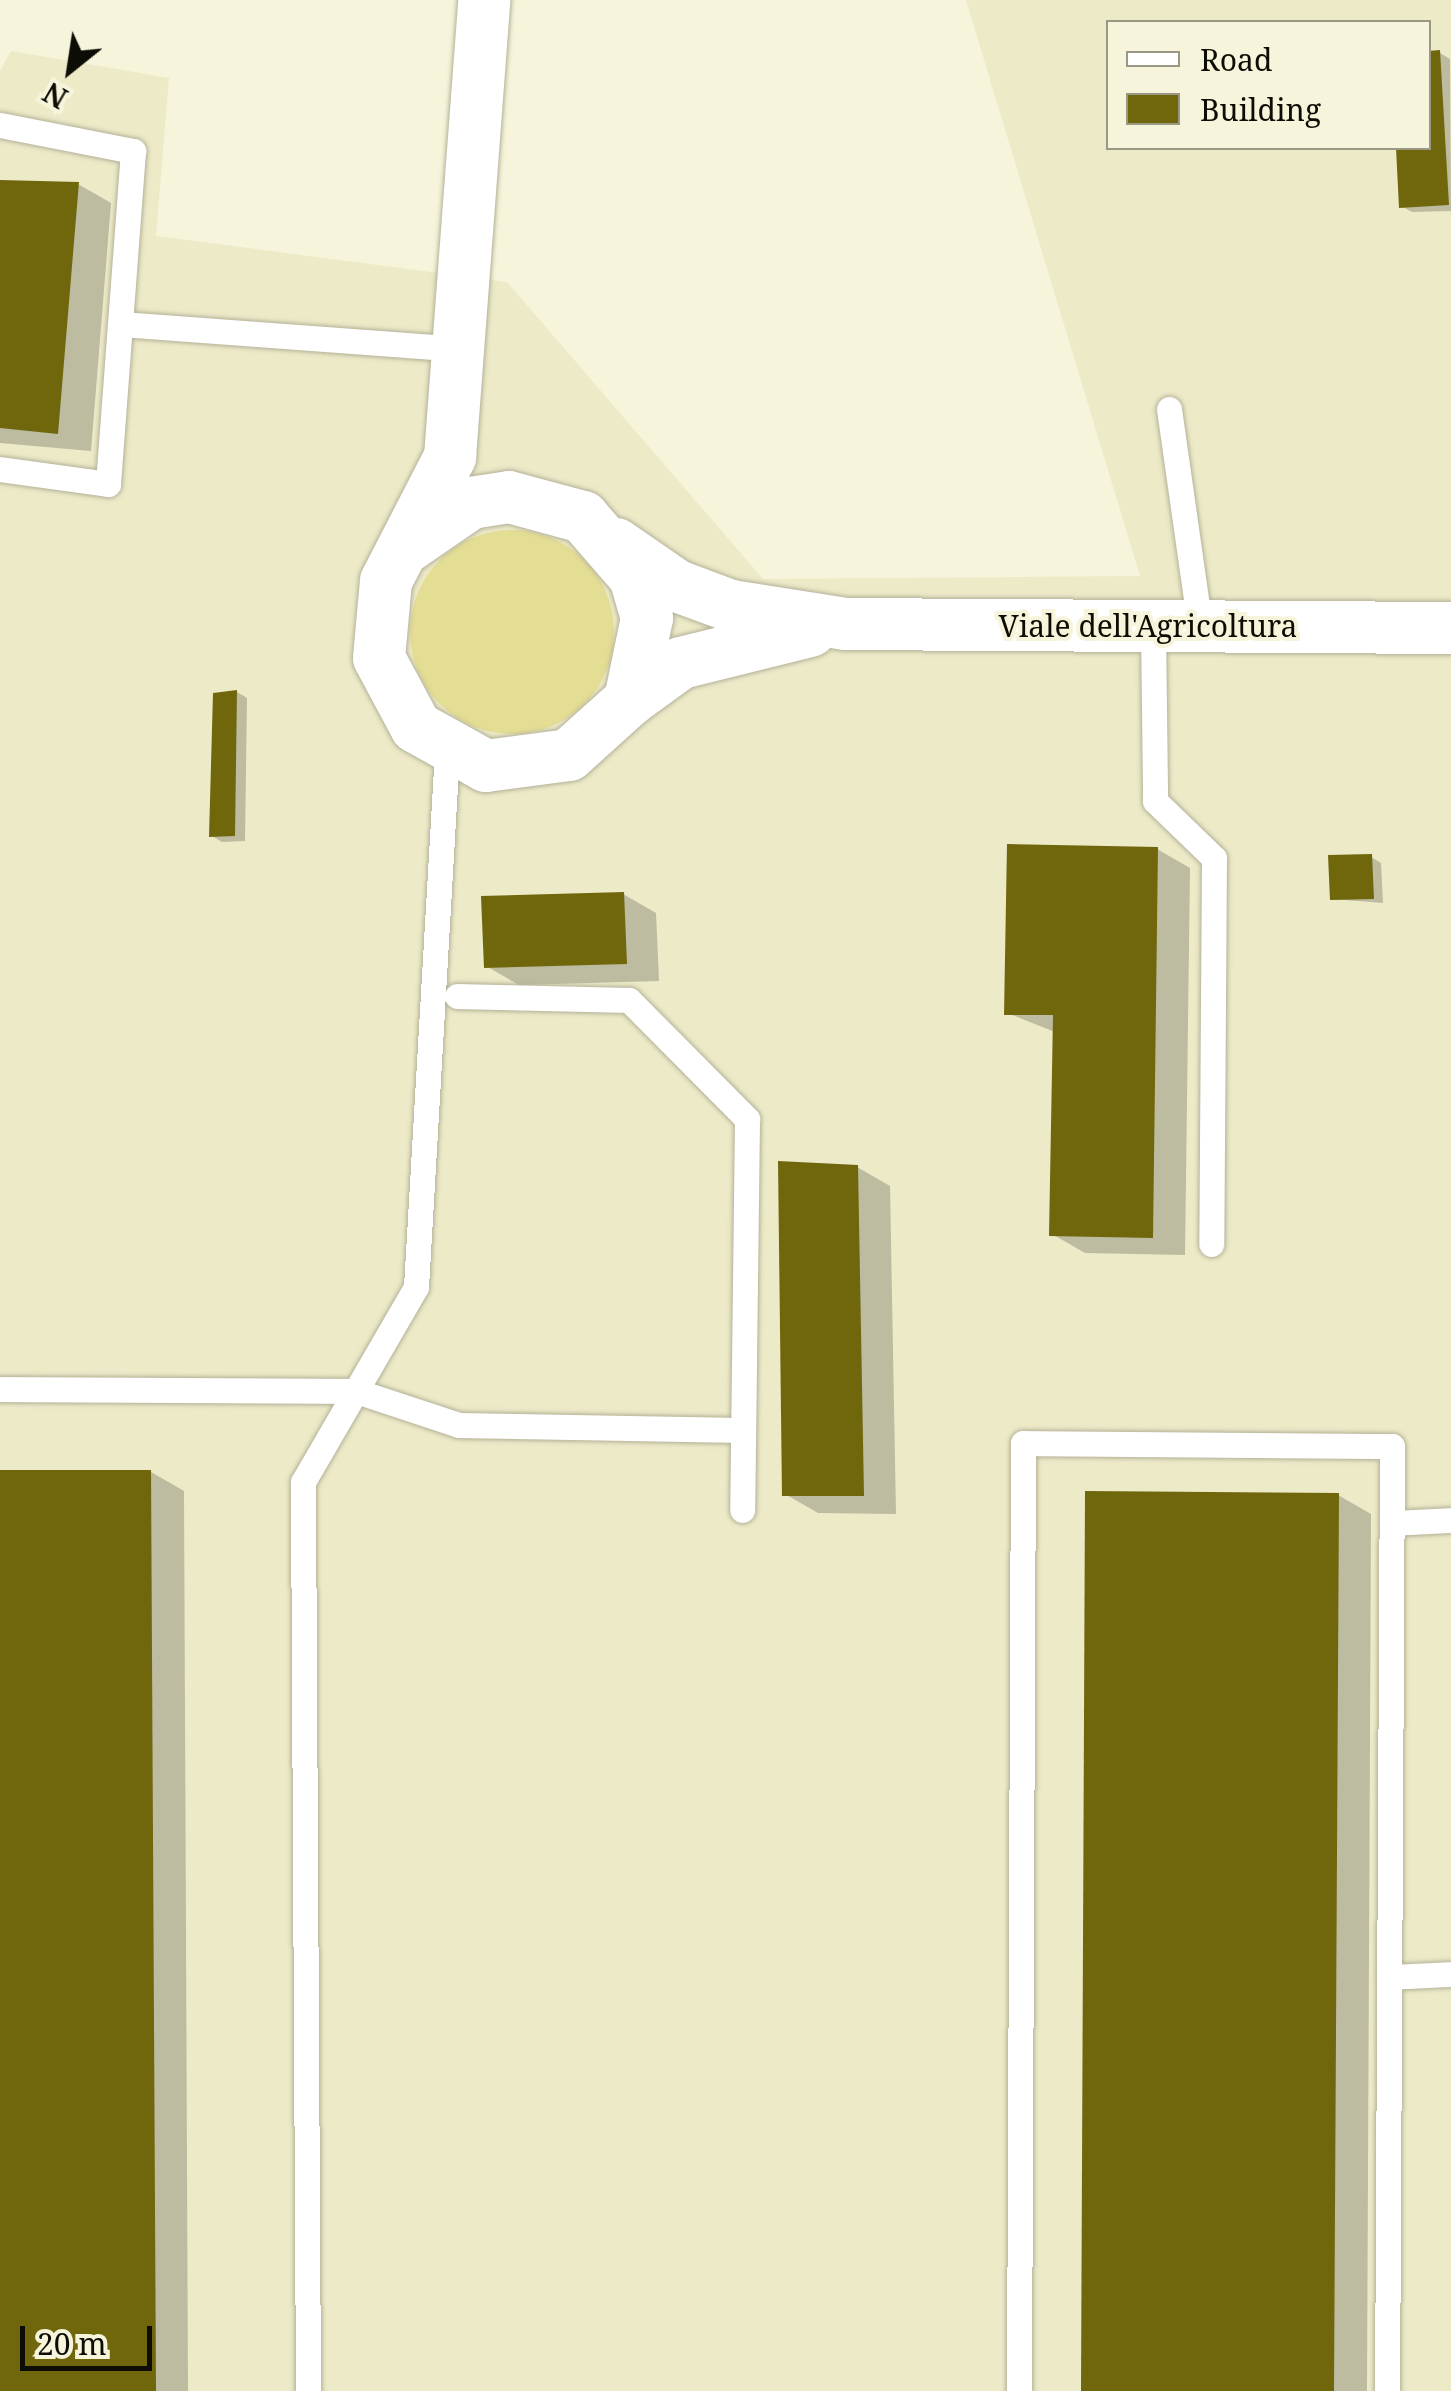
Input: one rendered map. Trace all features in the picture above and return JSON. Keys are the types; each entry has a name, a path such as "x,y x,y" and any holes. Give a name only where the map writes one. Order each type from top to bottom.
{"street":[{"path":"407,546 450,457 461,370 484,0"},
{"path":"461,370 473,453 509,497"},
{"name":"Viale dell'Agricoltura","path":"846,624 681,664 630,700 604,732 542,763 486,766 447,751 416,727 379,658 382,600 407,546 470,503 509,497 583,516 676,586 731,606 846,624 1451,628"},
{"path":"612,541 647,618 630,700"}],"lane":[{"path":"0,125 133,151 108,484 0,469"},
{"path":"120,324 461,370"},
{"path":"1170,409 1177,626 1156,802 1214,858 1211,1244"},
{"path":"308,2391 304,1482 416,1288 447,751"},
{"path":"457,996 629,1000 746,1118 742,1510"},
{"path":"0,1390 356,1390 460,1426 742,1430"},
{"path":"1018,2391 1023,1443 1392,1446 1387,2391"},
{"path":"1392,1523 1451,1520"},
{"path":"1389,1977 1451,1974"}],"shaded area":[{"path":"966,0 1451,0 1451,2391 0,2391 0,71 11,51 169,78 156,236 507,282 763,579 1140,576"},
{"path":"512,530 551,537 584,560 607,593 614,632 607,671 584,704 551,727 512,734 473,727 440,704 417,671 410,632 417,593 440,560 473,537"}],"building":[{"path":"1440,50 1449,205 1399,208 1396,150 1431,150 1431,51"},
{"path":"0,180 79,182 58,434 0,428"},
{"path":"237,690 235,836 209,837 213,693"},
{"path":"1007,844 1158,847 1153,1238 1049,1236 1053,1015 1004,1015"},
{"path":"1372,854 1374,899 1330,900 1328,855"},
{"path":"624,892 627,964 484,968 481,896"},
{"path":"778,1161 858,1165 864,1496 782,1496"},
{"path":"0,1470 151,1470 156,2391 0,2391"},
{"path":"1085,1491 1339,1493 1334,2391 1081,2391"}]}
